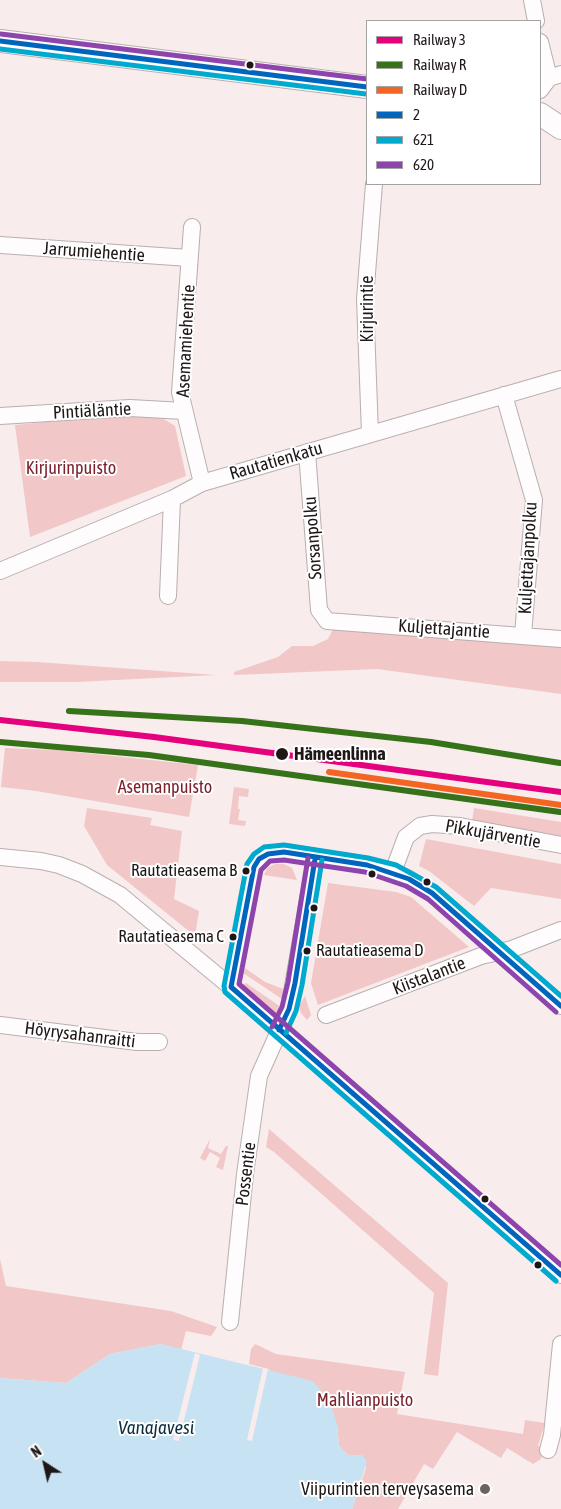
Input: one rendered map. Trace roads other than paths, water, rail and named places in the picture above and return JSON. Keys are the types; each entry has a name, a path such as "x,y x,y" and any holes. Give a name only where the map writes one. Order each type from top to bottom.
{"main road":[{"path":"0,41 366,87"},
{"path":"541,115 561,128"}],"street":[{"path":"532,0 536,20"},
{"path":"541,46 550,80"},
{"name":"Kirjurintie","path":"370,434 365,299 374,185"},
{"name":"Asemamiehentie","path":"192,227 180,392 202,483"},
{"name":"Jarrumiehentie","path":"0,245 189,258"},
{"name":"Rautatienkatu","path":"0,571 172,499 202,483 561,379"},
{"name":"Kuljettajanpolku","path":"504,396 534,500 523,635"},
{"name":"Pintiäläntie","path":"0,416 130,408 184,411"},
{"name":"Sorsanpolku","path":"307,452 318,610 327,621"},
{"path":"168,596 172,499"},
{"name":"Kuljettajantie","path":"327,621 561,639"},
{"name":"Pikkujärventie","path":"394,872 406,837 420,826 426,825 460,826 561,845"},
{"path":"231,987 252,871 256,863 263,856 274,852 367,865 394,872 432,893 561,1006"},
{"path":"0,856 40,860 60,865 104,885 120,895 231,987 561,1275"},
{"name":"Possentie","path":"230,1322 245,1174 259,1076 289,1009 296,983 316,859"},
{"name":"Kiistalantie","path":"326,1015 497,951 512,949 561,930"},
{"name":"Höyrysahanraitti","path":"0,1025 137,1042 160,1042"},
{"path":"548,1450 561,1344"}],"water":[{"name":"Vanajavesi","path":"161,1344 313,1381 330,1402 337,1424 339,1446 348,1455 362,1455 367,1461 352,1509 0,1509 0,1378 66,1383 110,1354"}],"rail line":[{"name":"R","path":"69,711 242,721 431,742 560,763"},
{"name":"3","path":"0,720 154,737 561,792"},
{"name":"R","path":"0,742 149,755 560,812"},
{"name":"D","path":"329,772 561,805"}],"place":[{"name":"Hämeenlinna","path":"282,754"},
{"name":"Rautatieasema B","path":"246,871"},
{"name":"Rautatieasema C","path":"233,937"},
{"name":"Rautatieasema D","path":"307,951"},
{"name":"Viipurintien terveysasema","path":"485,1489"}],"park label":[{"name":"Kirjurinpuisto","path":"71,468"},
{"name":"Asemanpuisto","path":"165,787"},
{"name":"Mahlianpuisto","path":"365,1400"}]}
